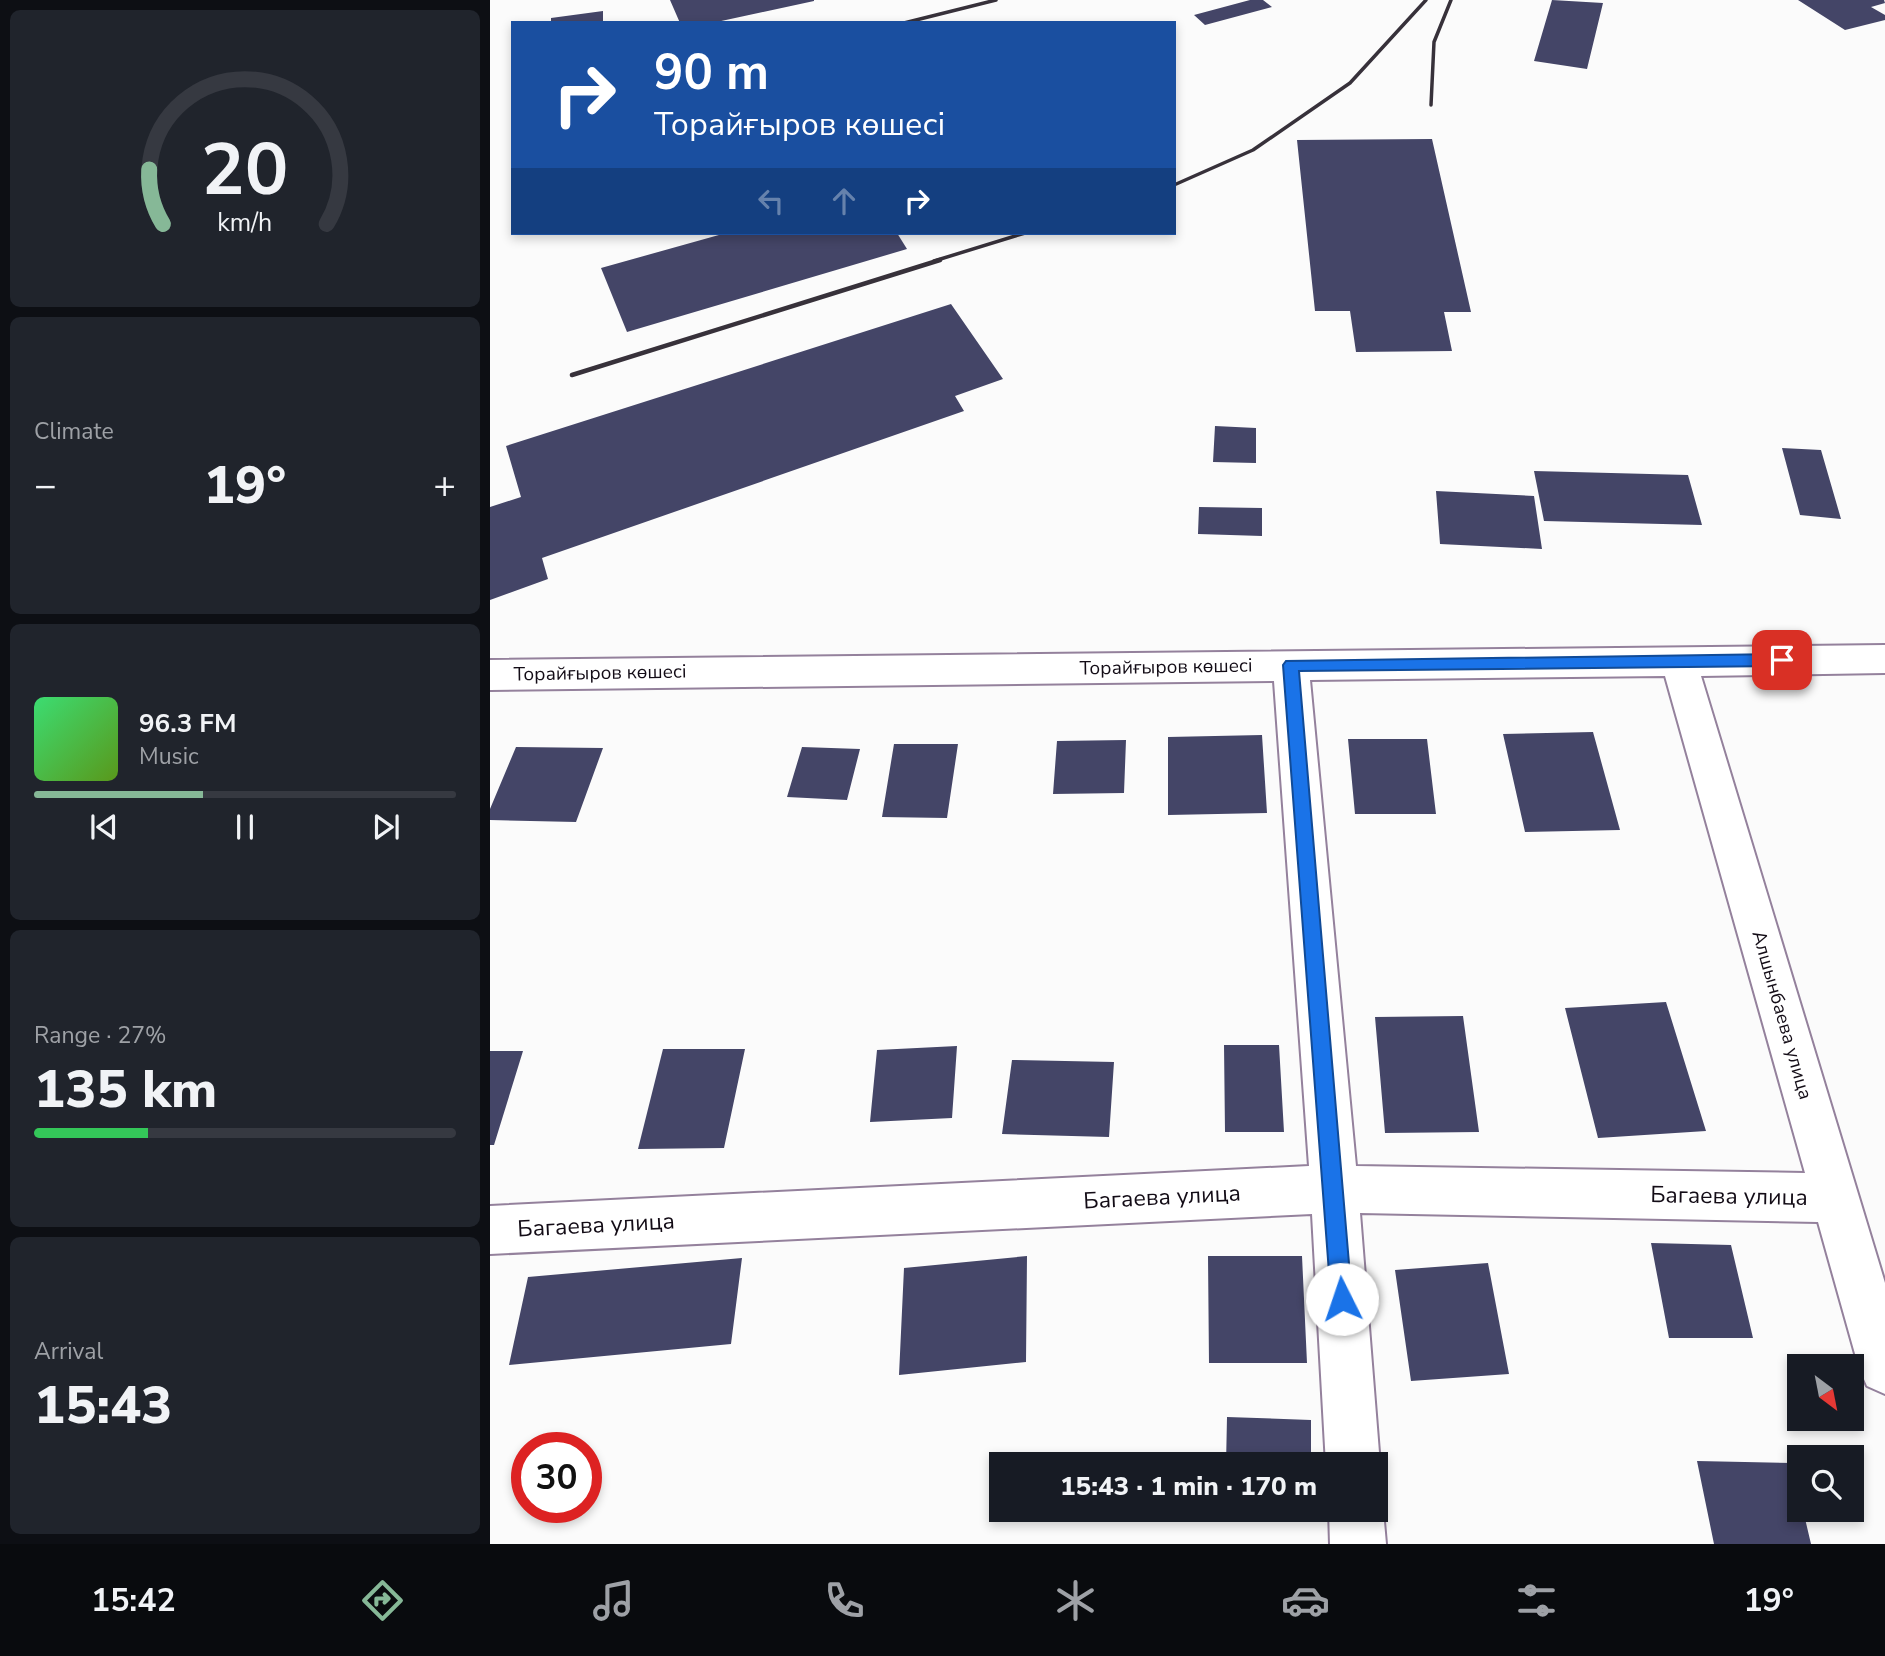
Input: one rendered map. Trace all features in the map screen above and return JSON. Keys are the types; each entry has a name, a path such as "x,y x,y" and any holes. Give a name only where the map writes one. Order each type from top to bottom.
{"street":[{"name":"Торайғыров көшесі","path":"490,674 1885,659"},
{"name":"Алшынбаева улица","path":"1679,661 1885,1368"},
{"path":"1291,665 1334,1189 1352,1452"},
{"name":"Багаева улица","path":"490,1230 1334,1189 1835,1198"},
{"path":"1357,1522 1358,1544"}],"building":[{"path":"670,0 814,0 721,21 679,21"},
{"path":"1250,0 1263,0 1272,7 1205,25 1194,15"},
{"path":"1552,0 1603,3 1587,69 1534,61"},
{"path":"1798,0 1884,0 1885,3 1871,7 1885,15 1885,20 1845,30"},
{"path":"603,11 603,21 551,21 551,18"},
{"path":"1432,139 1471,312 1444,312 1452,351 1356,352 1350,311 1315,311 1297,140"},
{"path":"719,235 898,235 907,249 627,332 601,268"},
{"path":"951,304 1003,379 955,396 964,411 542,558 548,579 490,600 490,507 521,497 506,446"},
{"path":"1215,426 1256,428 1256,463 1213,462"},
{"path":"1782,448 1821,450 1841,519 1800,515"},
{"path":"1534,471 1688,475 1702,525 1544,521"},
{"path":"1436,491 1534,496 1542,549 1440,544"},
{"path":"1199,507 1262,508 1262,536 1198,534"},
{"path":"1593,732 1620,830 1525,832 1503,734"},
{"path":"1262,735 1267,813 1168,815 1168,737"},
{"path":"1348,739 1427,739 1436,814 1355,814"},
{"path":"1126,740 1124,793 1053,794 1057,741"},
{"path":"894,744 958,744 947,818 882,817"},
{"path":"516,747 603,748 576,822 490,820 490,809"},
{"path":"802,747 860,749 847,800 787,797"},
{"path":"1666,1002 1706,1131 1598,1138 1565,1008"},
{"path":"1463,1016 1479,1132 1385,1133 1375,1017"},
{"path":"1224,1045 1279,1045 1284,1132 1225,1132"},
{"path":"957,1046 952,1118 870,1122 877,1050"},
{"path":"663,1049 745,1049 724,1148 638,1149"},
{"path":"490,1051 523,1051 494,1145 490,1145"},
{"path":"1012,1060 1114,1062 1109,1137 1002,1134"},
{"path":"1651,1243 1731,1245 1753,1338 1669,1338"},
{"path":"1027,1256 1026,1362 899,1375 904,1268"},
{"path":"1208,1256 1302,1256 1307,1363 1209,1363"},
{"path":"742,1258 731,1344 509,1365 528,1277"},
{"path":"1488,1263 1509,1374 1411,1381 1395,1270"},
{"path":"1227,1417 1311,1420 1311,1452 1226,1452"},
{"path":"1697,1461 1787,1463 1787,1522 1806,1522 1811,1544 1714,1544"}],"railway":[{"path":"912,21 996,0"},
{"path":"1176,184 1253,150 1350,83 1426,0"},
{"path":"1431,105 1434,42 1451,0"},
{"path":"934,261 1018,235"},
{"path":"572,375 940,260"}],"route":[{"path":"1342,1299 1291,665 1782,660"}]}
